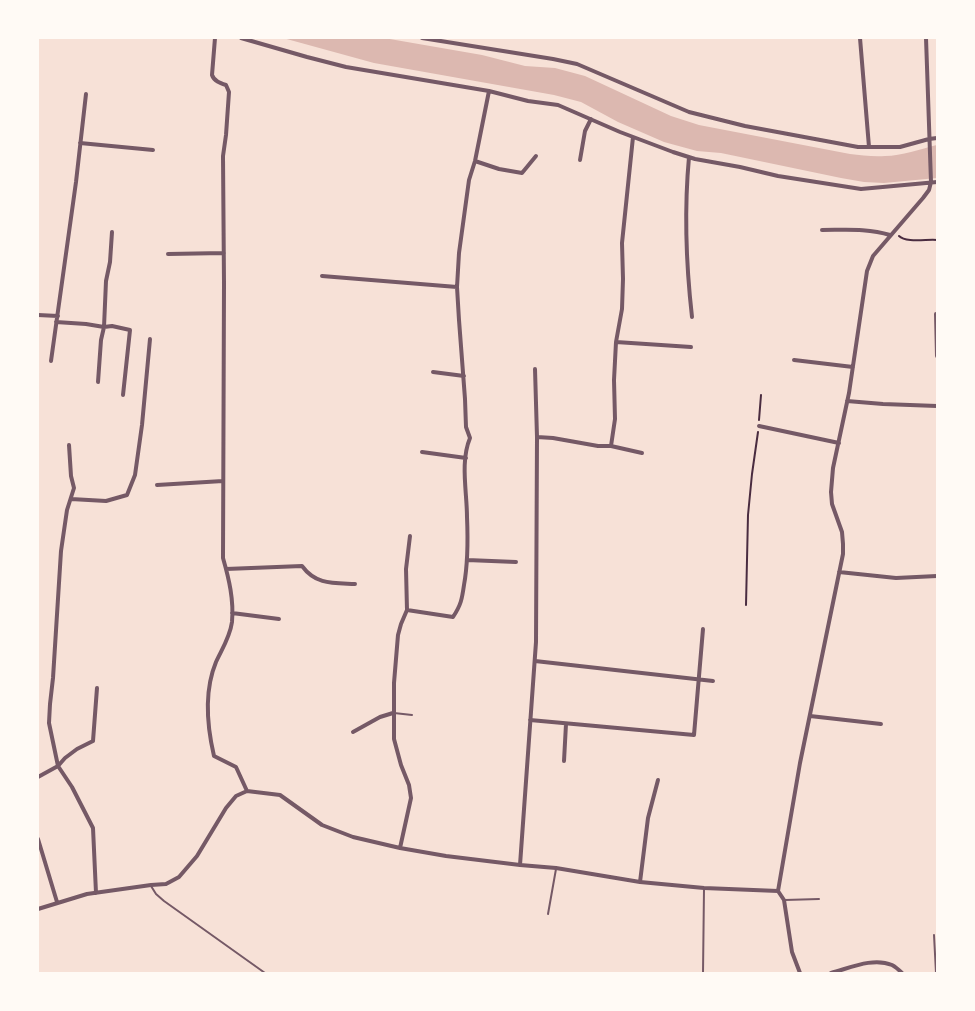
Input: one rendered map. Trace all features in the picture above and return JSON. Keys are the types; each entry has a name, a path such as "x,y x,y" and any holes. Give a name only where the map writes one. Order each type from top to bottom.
{"street":[{"path":"215,38 213,78 226,85 229,92 223,156 223,558 230,583 232,623 226,642 216,662 211,679 208,706 209,736 214,756 236,767 248,791"},
{"path":"241,38 346,67 489,91 528,101 558,105 633,137 689,157 740,167 784,178 861,189 937,182"},
{"path":"422,38 577,64 689,112 715,119 858,147 900,147 937,138"},
{"path":"860,38 869,147"},
{"path":"800,973 792,952 784,900 778,891 790,820 839,572 843,544 842,532 832,504 830,492 853,367 867,271 873,256 923,198 929,190 931,183 926,38"},
{"path":"407,610 454,617 460,607 466,560 467,516 465,483 467,446 470,438 466,427 464,376 457,287 459,253 468,187 476,161 489,91"},
{"path":"51,361 86,94"},
{"path":"580,160 585,131 591,119"},
{"path":"611,446 615,419 614,380 616,342 622,309 622,243 633,137"},
{"path":"80,143 153,150"},
{"path":"476,161 499,169 522,174 536,156"},
{"path":"689,157 686,198 686,233 688,282 692,317"},
{"path":"822,230 859,230 882,232 890,235"},
{"path":"98,382 101,340 104,327 106,281 110,262 112,232"},
{"path":"168,254 224,253"},
{"path":"322,276 457,287"},
{"path":"936,314 937,356"},
{"path":"38,316 58,316"},
{"path":"56,322 104,327 112,326 130,330 123,395"},
{"path":"71,499 106,501 127,495 135,474 141,432 150,339"},
{"path":"616,342 691,347"},
{"path":"794,360 853,367"},
{"path":"520,865 534,661 537,437 535,369"},
{"path":"433,372 464,376"},
{"path":"847,401 937,406"},
{"path":"759,426 839,443"},
{"path":"537,437 553,438 598,446 611,446 642,453"},
{"path":"69,446 71,476 74,488 67,510 61,551 49,723 58,766 72,787 93,828 96,893"},
{"path":"422,452 466,458"},
{"path":"157,484 223,481"},
{"path":"400,848 411,798 409,785 401,765 394,739 393,713 397,642 401,624 407,610 406,568 410,536"},
{"path":"466,560 516,562"},
{"path":"226,569 302,566 308,574 315,579 337,583 355,584"},
{"path":"839,572 896,578 937,576"},
{"path":"232,613 279,619"},
{"path":"530,720 694,735 703,629"},
{"path":"534,661 713,681"},
{"path":"38,778 58,766 78,749 93,741 97,688"},
{"path":"353,732 380,716 393,713"},
{"path":"810,716 881,724"},
{"path":"564,761 566,724"},
{"path":"640,882 648,818 658,780"},
{"path":"38,908 96,893 166,884 179,877 197,856 226,808 236,796 248,791 280,796 322,825 353,837 400,848 446,856 556,868 640,882 704,888 778,891"},
{"path":"38,839 57,902"},
{"path":"831,973 873,962 882,962 894,966 902,973"}],"lane":[{"path":"393,713 412,715"},
{"path":"548,914 556,868"},
{"path":"150,885 156,894 164,901 266,973"},
{"path":"703,973 704,888"},
{"path":"784,900 820,899"},
{"path":"934,935 936,973"}],"path":[{"path":"894,231 902,239 937,240"},
{"path":"746,605 748,515 759,426 761,395"}],"shaded area":[{"path":"283,38 384,38 482,55 525,66 555,68 585,76 671,116 699,125 850,154 891,156 937,145 937,178 884,183 864,182 721,153 697,151 664,142 618,122 581,102 554,95 374,63"}]}
